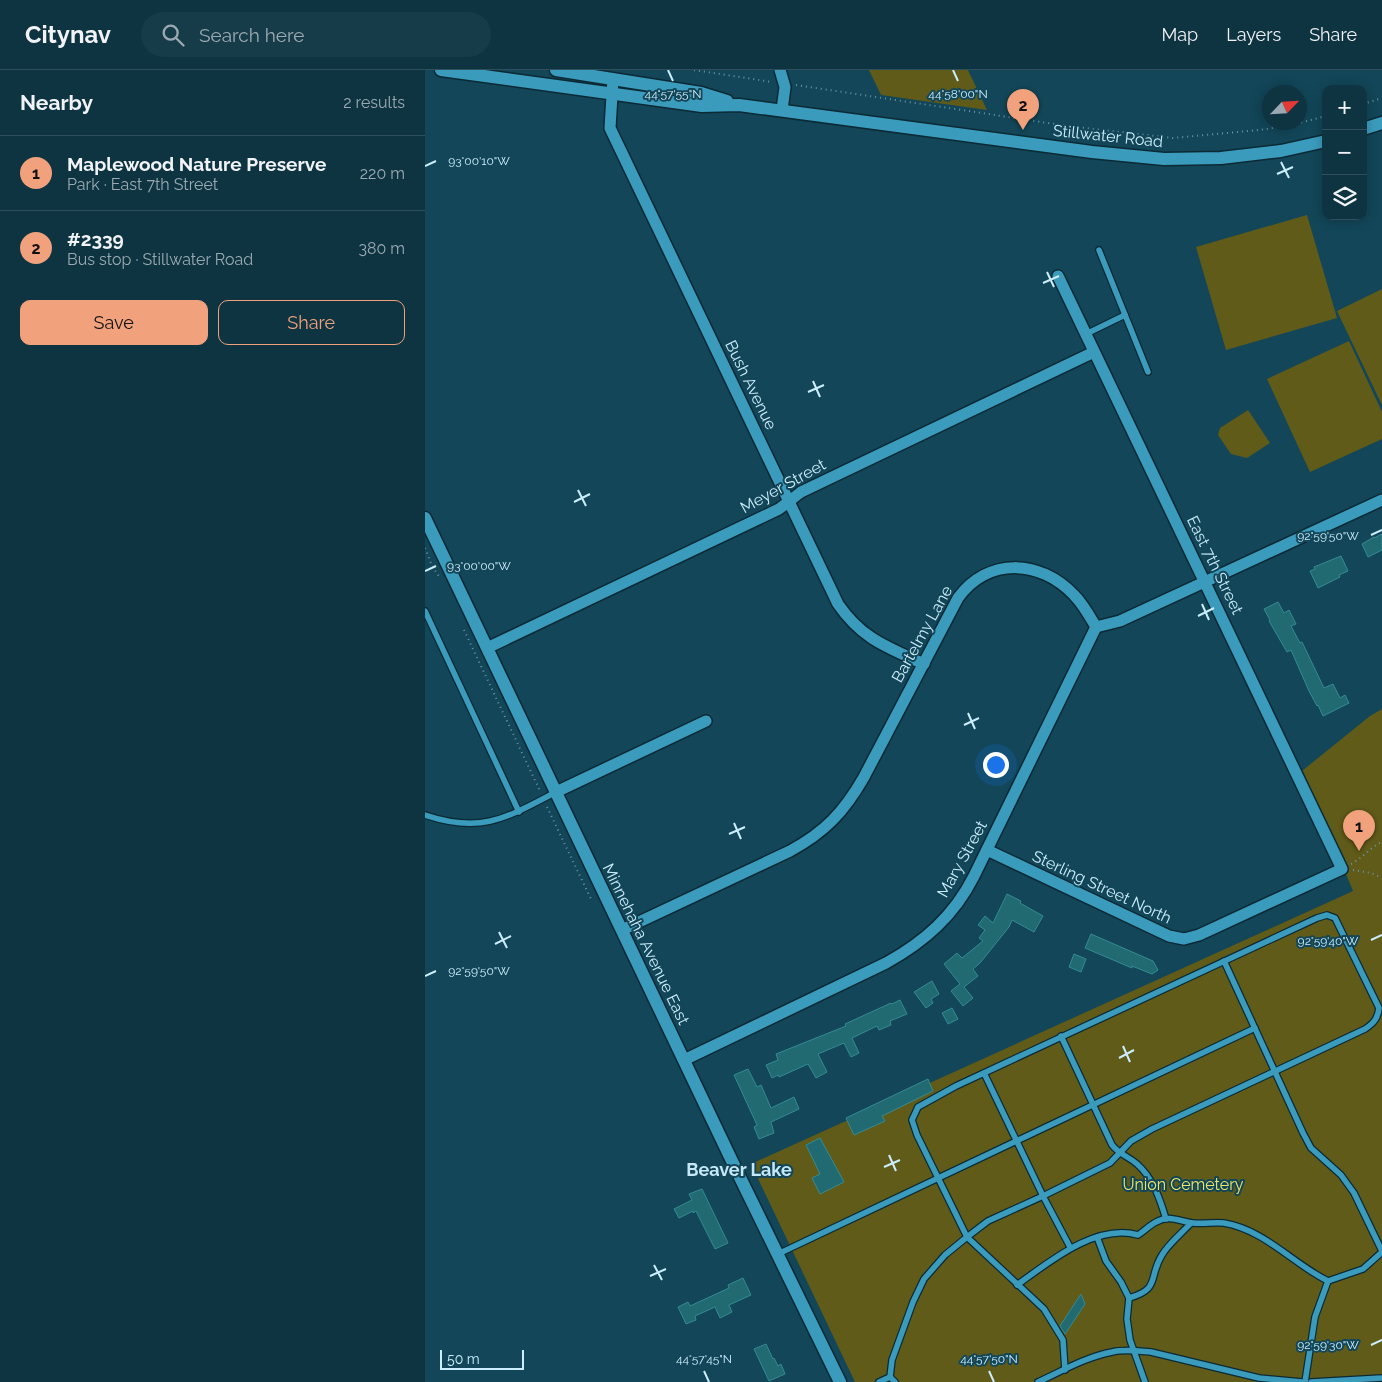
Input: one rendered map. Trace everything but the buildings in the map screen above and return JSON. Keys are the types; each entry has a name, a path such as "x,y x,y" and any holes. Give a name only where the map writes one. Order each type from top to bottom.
{"main road":[{"name":"Stillwater Road","path":"441,70 460,71 702,106 739,105 1093,152 1164,158 1221,158 1281,151 1322,142"},
{"name":"Stillwater Road","path":"555,70 701,94 739,105"},
{"path":"1367,129 1382,123"},
{"name":"Minnehaha Avenue East","path":"425,518 840,1382"}],"street":[{"path":"780,70 785,87 782,110"},
{"name":"Bush Avenue","path":"613,79 610,128 838,604 847,618 872,639 923,664"},
{"name":"East 7th Street","path":"1057,276 1342,869"},
{"name":"Meyer Street","path":"487,648 779,509 801,492 1094,352"},
{"path":"1095,627 1121,621 1382,500"},
{"name":"Bartelmy Lane","path":"622,930 790,851 824,829 839,815 852,799 958,598 965,588 985,574 996,569 1020,567 1055,580 1066,587 1081,603 1095,627"},
{"name":"Mary Street","path":"684,1060 907,952 945,920 971,884 1095,627"},
{"path":"556,792 706,721"},
{"name":"Sterling Street North","path":"987,850 1169,936 1184,939 1199,936 1342,869"}],"lane":[{"path":"1099,250 1148,372"},
{"path":"1086,334 1125,315"},
{"path":"425,611 519,812"},
{"path":"425,815 443,821 469,824 493,821 519,812 556,792"},
{"path":"890,1377 892,1360 913,1302 924,1279 945,1255 967,1236 988,1221 1110,1163 1131,1141 1152,1129 1365,1029 1379,1016 1379,1008 1335,918 1327,915 1317,918 984,1072 919,1107 912,1120 917,1135 967,1236 1044,1309 1063,1340 1065,1370"},
{"path":"1017,1285 1070,1247 1097,1237 1128,1232 1137,1235 1156,1221 1173,1218 1191,1223 1224,1224 1252,1232 1271,1243 1312,1274 1328,1281 1363,1269 1382,1252 1354,1193 1341,1175 1311,1148 1223,961"},
{"path":"778,1254 1255,1028"},
{"path":"1061,1036 1112,1145 1119,1153 1137,1163 1150,1178 1166,1219"},
{"path":"984,1072 1043,1196 1070,1247"},
{"path":"1129,1298 1141,1295 1151,1286 1162,1254 1191,1223"},
{"path":"1097,1237 1105,1261 1121,1282 1129,1298 1127,1319 1130,1340 1145,1382"},
{"path":"1038,1382 1086,1360 1112,1352 1134,1350 1151,1352 1259,1378 1304,1382 1315,1317 1328,1281"},
{"path":"879,1382 890,1377"},
{"path":"890,1377 895,1382"},
{"path":"1311,1382 1382,1378"}],"path":[{"path":"694,70 1068,126 1173,138 1268,128 1322,117"},
{"path":"1367,103 1382,98"},
{"path":"425,548 432,566 442,583"},
{"path":"461,623 592,902"},
{"path":"1342,869 1382,842"},
{"path":"1342,869 1371,873 1382,878"}],"green space":[{"path":"869,70 968,70 987,110 881,95"},
{"path":"1307,215 1337,318 1226,350 1196,247"},
{"path":"1382,289 1382,405 1337,311"},
{"path":"1349,341 1382,412 1382,439 1310,472 1267,379"},
{"path":"1248,410 1270,443 1247,458 1231,454 1218,435 1220,428"},
{"name":"Union Cemetery","path":"1382,709 1382,1382 855,1382 751,1164 1353,891 1320,811 1297,775 1370,716"}],"place":[{"name":"#2339","path":"1023,130"},
{"name":"Maplewood Nature Preserve","path":"1359,851"}],"district":[{"name":"Beaver Lake","path":"739,1169"}]}
